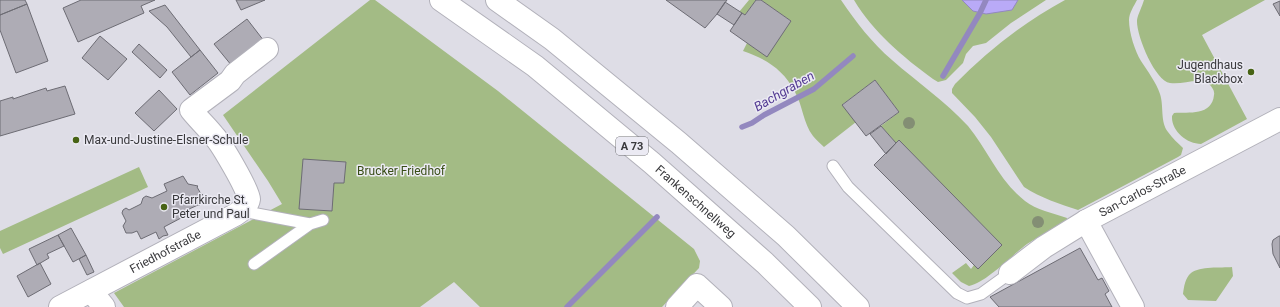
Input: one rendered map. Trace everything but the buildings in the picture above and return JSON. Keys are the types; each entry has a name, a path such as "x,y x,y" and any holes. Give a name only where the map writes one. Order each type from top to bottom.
{"main road":[{"name":"Frankenschnellweg","path":"441,0 535,66 652,164 766,263 810,307"},
{"name":"A 73","path":"497,0 552,39 679,143 786,236 858,307"},
{"path":"242,211 247,204 249,197 247,191 215,137 191,110 230,81 234,74 267,49"},
{"name":"San-Carlos-Straße","path":"1010,273 1044,247 1086,221 1280,118"},
{"name":"Friedhofstraße","path":"60,307 97,299 242,211"},
{"path":"1086,221 1133,307"},
{"path":"677,307 697,285 721,307"}],"lane":[{"path":"833,166 852,191 957,293 971,303 1010,273"},
{"path":"242,211 310,224"},
{"path":"254,264 310,224 323,220"}],"green space":[{"name":"Brucker Friedhof","path":"370,0 375,0 498,91 694,249 700,261 699,268 662,307 480,307 454,282 420,307 124,307 114,293 282,204 223,115"},
{"path":"749,0 756,0 745,15 739,12"},
{"path":"761,0 841,0 858,24 878,47 950,108 968,126 1001,175 1016,193 1034,207 1067,218 1066,223 1027,244 999,268 976,284 969,286 961,282 952,273 966,263 971,269 974,265 978,269 1002,245 899,141 896,143 881,126 899,112 875,80 843,104 856,122 824,147 815,139 807,126 798,97 785,77 766,61 743,51 747,43 767,56 791,21"},
{"path":"854,0 1046,0 1011,23 986,43 973,46 966,54 963,63 946,80 938,82 889,43 870,23"},
{"path":"1065,0 1137,0 1129,17 1129,25 1133,42 1139,57 1160,94 1164,124 1171,136 1183,148 1181,155 1178,157 1078,210 1044,198 1024,187 991,137 975,117 952,93 952,89 955,84 993,49 1035,18"},
{"path":"1144,0 1265,0 1202,35 1247,119 1201,144 1190,142 1181,136 1172,122 1172,116 1174,113 1199,112 1204,110 1209,107 1212,102 1214,92 1210,85 1205,82 1195,81 1170,83 1158,74 1143,46 1138,27 1137,20"},
{"path":"139,167 148,187 3,254 0,248 0,231"},
{"path":"1232,267 1233,276 1216,301 1188,300 1183,294 1187,277 1191,273 1205,268"}],"shaded area":[{"path":"962,0 1018,0 1012,10 986,14 973,11"}],"waterway":[{"path":"943,76 986,0"},
{"name":"Bachgraben","path":"742,127 814,89 853,56"},
{"name":"Bachgraben","path":"567,307 657,217"}],"place":[{"name":"Jugendhaus Blackbox","path":"1251,72"},
{"name":"Max-und-Justine-Elsner-Schule","path":"76,140"},
{"name":"Pfarrkirche St. Peter und Paul","path":"164,207"}]}
